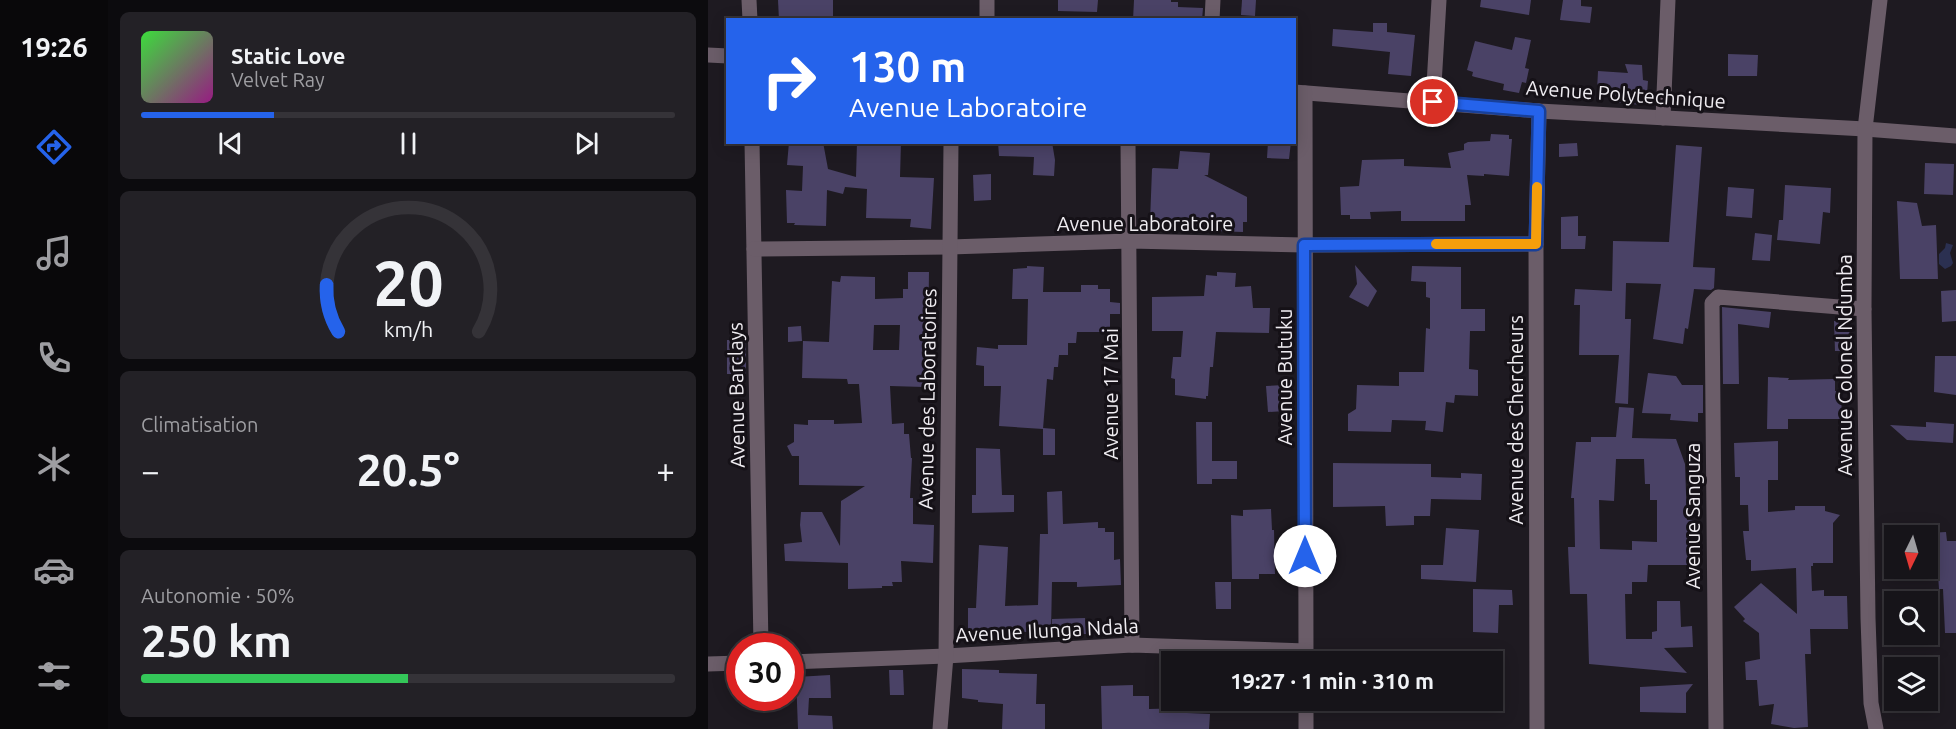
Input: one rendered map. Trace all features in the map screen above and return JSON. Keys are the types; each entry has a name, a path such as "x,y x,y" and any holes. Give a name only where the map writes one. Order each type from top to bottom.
{"street":[{"path":"749,0 750,18"},
{"path":"987,0 987,18"},
{"path":"1212,18 1213,0"},
{"path":"1433,102 1439,0"},
{"path":"1663,118 1668,0"},
{"name":"Avenue Colonel Ndumba","path":"1876,729 1870,703 1864,309 1865,129 1880,0"},
{"path":"708,54 726,56"},
{"name":"Avenue Polytechnique","path":"1300,93 1539,111 1956,136"},
{"name":"Avenue Butuku","path":"1300,93 1304,245 1306,651"},
{"name":"Avenue des Chercheurs","path":"1537,729 1536,244 1539,111"},
{"name":"Avenue Barclays","path":"752,144 761,633"},
{"name":"Avenue des Laboratoires","path":"940,729 946,656 951,144"},
{"name":"Avenue 17 Mai","path":"1128,144 1132,645"},
{"name":"Avenue Laboratoire","path":"754,249 950,247 1130,241 1304,245 1536,244"},
{"name":"Avenue Sanguza","path":"1716,729 1712,303 1718,297 1864,309"},
{"name":"Avenue Ilunga Ndala","path":"804,661 1132,645 1227,651"},
{"path":"708,664 726,663"},
{"path":"1306,711 1306,729"}],"water":[{"path":"1946,243 1953,245 1950,253 1953,263 1945,269 1939,264 1939,254 1945,248"}],"building":[{"path":"778,0 833,0 833,18 779,18"},
{"path":"1058,0 1098,0 1097,12 1058,11"},
{"path":"1134,0 1171,0 1171,2 1178,2 1178,7 1203,8 1202,18 1133,18"},
{"path":"1242,0 1256,0 1255,16 1241,15"},
{"path":"1481,0 1531,0 1529,15 1480,7"},
{"path":"1563,0 1581,0 1581,6 1592,7 1590,23 1560,20"},
{"path":"1373,23 1387,23 1387,32 1415,35 1411,76 1388,74 1390,52 1332,46 1333,29 1373,32"},
{"path":"1515,37 1531,40 1525,68 1529,69 1526,83 1522,82 1519,93 1503,90 1504,84 1472,76 1473,72 1467,70 1475,41 1512,50"},
{"path":"1728,54 1758,55 1757,76 1728,76"},
{"path":"1625,64 1642,65 1643,80 1648,81 1647,94 1642,93 1641,105 1613,102 1614,97 1604,96 1605,92 1597,91 1598,71 1628,73"},
{"path":"1491,134 1509,135 1509,139 1512,139 1509,176 1467,175 1471,205 1465,205 1465,221 1401,221 1401,211 1370,212 1371,219 1350,219 1350,215 1341,215 1340,187 1359,186 1362,160 1404,159 1404,166 1451,168 1448,153 1464,150 1464,144 1468,142 1490,141"},
{"path":"1577,143 1578,156 1559,157 1559,144"},
{"path":"789,144 823,144 828,169 856,177 857,144 901,144 900,177 934,178 931,229 910,227 911,219 866,218 867,189 845,187 843,194 827,190 826,226 787,223 786,190 802,191 803,166 787,165"},
{"path":"998,144 1052,144 1055,160 1054,176 1033,175 1034,157 999,156"},
{"path":"1268,144 1291,144 1289,159 1267,158"},
{"path":"1676,145 1702,147 1693,267 1715,268 1714,288 1711,290 1694,289 1688,329 1685,328 1683,344 1653,339 1661,284 1626,283 1625,319 1631,319 1628,404 1615,403 1619,355 1579,355 1580,305 1574,305 1575,289 1612,291 1613,241 1669,242"},
{"path":"1180,151 1210,153 1208,175 1204,175 1247,197 1247,222 1243,222 1243,232 1215,231 1215,228 1196,227 1196,223 1150,222 1152,169 1178,169"},
{"path":"1925,163 1954,164 1953,195 1924,194"},
{"path":"991,174 991,200 974,201 973,175"},
{"path":"1785,185 1831,188 1830,213 1823,212 1820,244 1777,240 1779,220 1783,220"},
{"path":"1728,187 1754,189 1752,218 1726,216"},
{"path":"1897,201 1917,203 1922,226 1936,225 1938,279 1900,279"},
{"path":"1578,216 1578,236 1586,236 1585,249 1561,249 1561,217"},
{"path":"1755,233 1772,235 1770,261 1752,260"},
{"path":"1355,265 1377,291 1368,307 1349,297 1357,284"},
{"path":"1027,266 1044,267 1043,292 1081,292 1081,285 1098,285 1098,289 1110,289 1110,302 1120,303 1120,314 1110,314 1110,332 1077,332 1076,343 1068,343 1068,355 1059,355 1058,367 1054,367 1053,380 1047,379 1043,429 999,426 1001,386 984,386 984,366 976,365 977,347 998,349 998,345 1027,345 1028,299 1012,299 1013,269 1027,268"},
{"path":"1412,266 1461,267 1461,309 1485,309 1485,331 1470,331 1469,369 1478,370 1478,396 1455,395 1454,403 1446,402 1443,432 1425,430 1426,421 1392,420 1391,432 1348,431 1348,414 1356,409 1357,385 1399,386 1399,372 1424,372 1426,328 1430,329 1430,298 1426,297 1426,282 1411,281"},
{"path":"908,272 929,272 928,341 924,341 924,387 890,386 892,424 904,423 904,434 909,434 912,458 910,498 913,498 913,524 934,525 933,563 901,561 902,582 892,582 893,586 882,586 882,588 848,589 848,563 785,561 784,544 802,542 801,512 822,512 840,546 841,501 865,486 799,485 799,456 792,456 787,446 794,442 794,424 808,425 808,420 834,420 834,424 862,423 859,384 848,384 847,379 802,378 803,341 829,342 832,281 840,282 841,276 875,277 875,299 903,298 903,289 908,289","holes":["874,325 900,325 899,350 873,350"]},
{"path":"1217,272 1236,273 1235,287 1251,286 1253,308 1270,308 1269,333 1216,332 1208,396 1206,399 1175,395 1175,379 1171,378 1173,357 1181,357 1183,331 1152,331 1152,297 1204,296 1206,275 1217,276"},
{"path":"1956,290 1956,321 1942,322 1941,291"},
{"path":"1722,307 1771,312 1769,328 1738,324 1739,384 1723,384"},
{"path":"1834,321 1849,321 1850,351 1835,351"},
{"path":"801,326 802,341 788,342 788,327"},
{"path":"727,340 746,340 746,374 727,374"},
{"path":"1935,356 1956,356 1956,395 1934,392"},
{"path":"1648,373 1676,376 1682,385 1703,385 1703,413 1698,413 1698,422 1670,420 1671,414 1642,413"},
{"path":"1768,377 1789,378 1788,380 1835,379 1835,391 1841,391 1842,419 1788,419 1788,429 1767,429"},
{"path":"1284,385 1285,411 1268,412 1266,386"},
{"path":"1619,407 1634,408 1632,438 1676,439 1685,464 1687,520 1695,520 1695,554 1690,554 1690,565 1648,565 1647,582 1632,582 1632,594 1625,594 1626,639 1652,639 1652,632 1657,631 1657,601 1680,601 1681,627 1692,626 1693,647 1664,648 1687,673 1589,664 1587,594 1570,594 1568,547 1575,547 1574,498 1571,498 1576,442 1591,442 1591,437 1616,437","holes":["1616,459 1644,459 1645,484 1650,484 1650,500 1657,500 1657,542 1632,541 1632,550 1600,549 1599,500 1614,501"]},
{"path":"1196,422 1212,422 1212,461 1237,461 1237,479 1212,479 1212,484 1197,484"},
{"path":"1926,422 1954,424 1953,443 1907,440 1890,425 1926,427"},
{"path":"1043,428 1055,429 1055,455 1043,455"},
{"path":"1778,441 1778,480 1768,480 1768,512 1795,510 1795,506 1825,506 1825,511 1840,515 1833,523 1833,563 1813,563 1811,566 1812,591 1824,590 1824,596 1847,596 1848,629 1810,629 1811,654 1805,654 1808,727 1794,728 1771,724 1774,704 1759,706 1757,680 1746,680 1745,662 1760,659 1759,633 1743,621 1745,619 1734,607 1761,583 1797,614 1796,568 1751,571 1751,560 1746,560 1743,531 1749,531 1748,505 1740,505 1740,477 1735,477 1734,443"},
{"path":"976,448 1000,449 1002,495 1014,495 1014,512 972,513 972,495 976,495"},
{"path":"1333,463 1431,464 1431,477 1461,478 1461,473 1482,474 1481,500 1431,499 1430,516 1414,516 1414,525 1386,526 1385,506 1333,507"},
{"path":"1062,491 1063,524 1098,522 1098,528 1105,528 1105,532 1114,532 1114,560 1120,559 1121,585 1077,587 1077,582 1052,582 1051,631 968,634 968,608 976,608 979,545 1008,547 1005,606 1038,605 1040,534 1048,534 1047,492"},
{"path":"1271,509 1275,574 1259,574 1259,579 1232,579 1231,515 1243,516 1243,510"},
{"path":"1446,528 1479,530 1476,582 1421,579 1421,565 1443,565"},
{"path":"1938,532 1946,532 1947,541 1956,541 1956,633 1945,633 1943,589 1939,589 1938,575"},
{"path":"1215,582 1231,582 1231,609 1216,609"},
{"path":"1473,589 1512,590 1513,605 1499,605 1498,633 1473,632"},
{"path":"1085,618 1086,634 1052,635 1052,619"},
{"path":"962,669 1037,674 1036,704 1045,704 1045,729 1002,729 1003,704 962,698"},
{"path":"889,670 903,670 904,695 890,695"},
{"path":"830,675 831,698 809,698 808,715 832,716 833,729 798,729 797,711 804,711 804,677"},
{"path":"1693,684 1686,693 1686,713 1640,712 1640,687"},
{"path":"1133,685 1133,696 1149,696 1149,709 1210,714 1209,729 1102,729 1101,686"}],"slow traffic":[{"path":"1436,244 1536,244 1537,187"}],"route":[{"path":"1305,556 1304,245 1536,244 1539,111 1433,102"}]}
